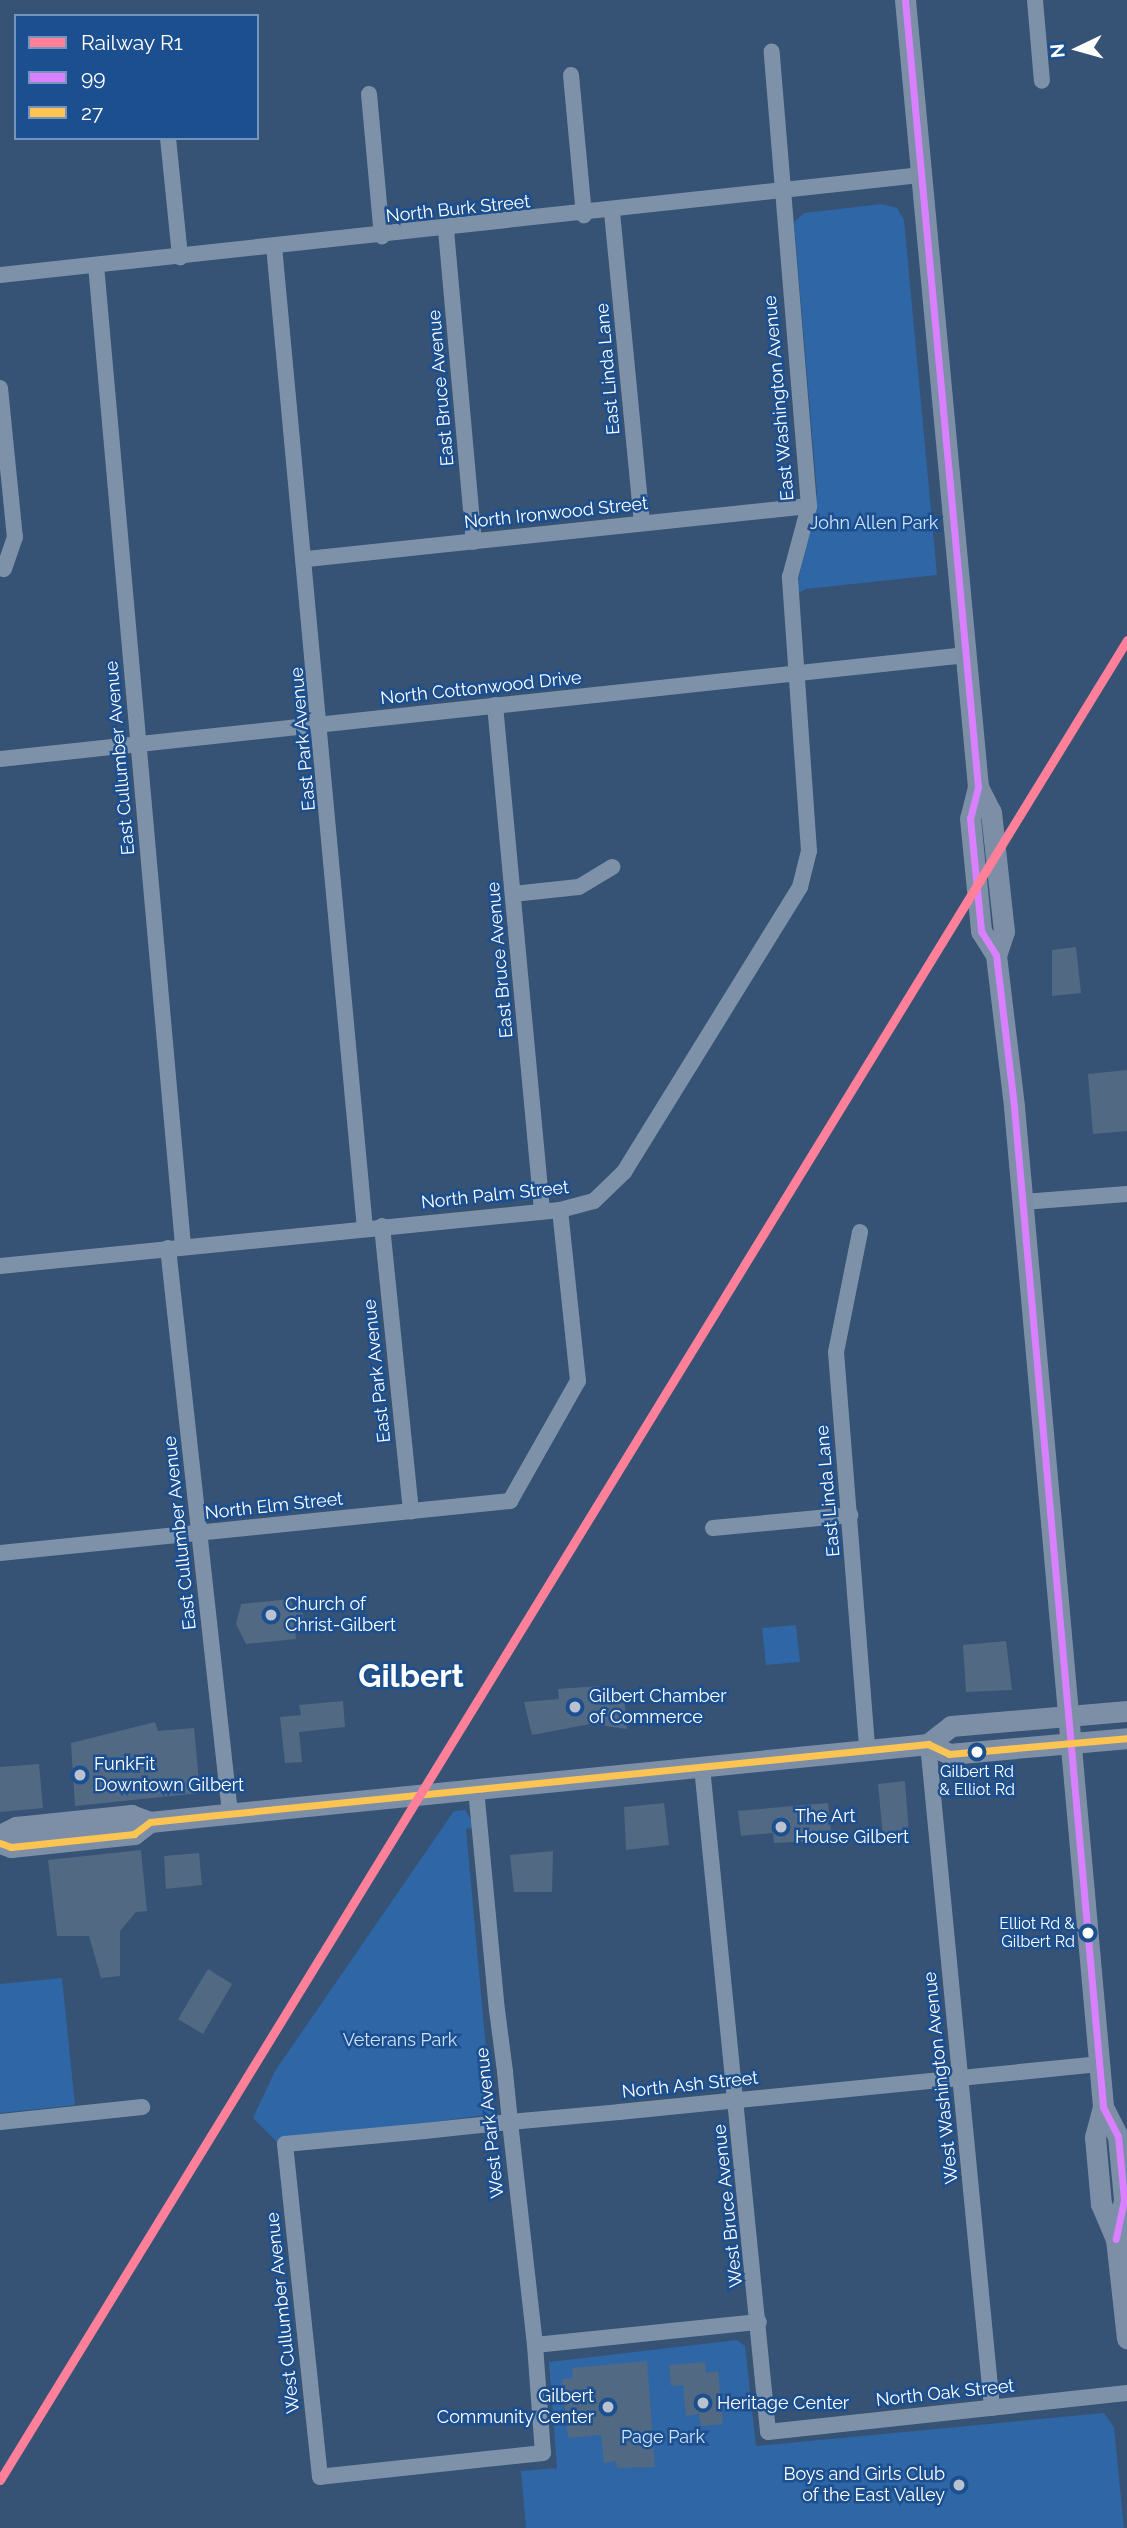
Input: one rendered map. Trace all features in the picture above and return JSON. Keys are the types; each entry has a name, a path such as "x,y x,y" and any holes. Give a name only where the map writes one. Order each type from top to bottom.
{"main road":[{"path":"905,0 978,787 991,812 1004,931 996,955 1023,1202 1067,1729 1103,2107 1118,2136 1124,2200 1116,2239 1127,2338"},
{"path":"0,1835 16,1827 131,1815 150,1822 928,1744 949,1754 1067,1729 1127,1711"},
{"path":"1067,1729 1127,1738"},
{"path":"0,1843 11,1847 134,1834 150,1822"}],"street":[{"path":"1035,0 1042,80"},
{"name":"East Washington Avenue","path":"772,52 809,506 790,577 811,821"},
{"path":"571,75 584,215"},
{"path":"369,94 382,236"},
{"path":"168,140 180,257"},
{"name":"North Burk Street","path":"0,275 612,212 920,175"},
{"name":"East Linda Lane","path":"612,212 642,523"},
{"name":"East Bruce Avenue","path":"446,230 474,542"},
{"name":"East Park Avenue","path":"274,246 373,1227 411,1511"},
{"name":"East Cullumber Avenue","path":"96,265 139,744 200,1533 230,1813"},
{"path":"0,391 15,537 4,569"},
{"name":"North Ironwood Street","path":"307,559 809,506"},
{"name":"North Cottonwood Drive","path":"0,759 966,656"},
{"name":"East Bruce Avenue","path":"495,705 542,1211"},
{"name":"North Palm Street","path":"0,1266 560,1210 594,1201 624,1172 800,887 811,821"},
{"path":"513,894 579,887 612,867"},
{"path":"1023,1202 1127,1194"},
{"name":"North Elm Street","path":"0,1553 510,1501 578,1381 560,1210"},
{"name":"East Linda Lane","path":"860,1232 836,1335 867,1750"},
{"path":"713,1528 850,1515"},
{"name":"West Washington Avenue","path":"928,1744 992,2408"},
{"name":"West Bruce Avenue","path":"702,1767 768,2432"},
{"name":"West Park Avenue","path":"476,1789 535,2345 543,2453"},
{"name":"North Ash Street","path":"285,2144 1099,2064"},
{"path":"0,2122 142,2107"},
{"name":"West Cullumber Avenue","path":"285,2144 320,2477 543,2453"},
{"path":"535,2345 759,2322"},
{"name":"North Oak Street","path":"768,2432 1127,2393"}],"green space":[{"name":"John Allen Park","path":"882,204 897,208 904,220 937,575 806,589 795,595 817,493 794,222 804,213"},
{"path":"796,1625 800,1662 766,1665 762,1628"},
{"name":"Veterans Park","path":"465,1810 475,1827 466,1829 492,2114 278,2143 253,2118 275,2071 454,1811"},
{"path":"62,1978 75,2105 0,2113 0,1984"},
{"name":"Page Park","path":"737,2340 745,2346 756,2446 1104,2413 1114,2427 1124,2528 526,2528 521,2471 557,2468 549,2362"}],"building":[{"path":"1076,947 1081,993 1052,996 1052,950"},
{"path":"1127,1070 1127,1131 1093,1134 1088,1074"},
{"name":"Church of Christ-Gilbert","path":"291,1599 292,1606 302,1605 304,1630 295,1631 296,1639 246,1644 236,1624 241,1604"},
{"path":"1006,1641 1012,1690 966,1692 963,1645"},
{"name":"Gilbert Chamber of Commerce","path":"599,1686 599,1695 624,1693 627,1729 590,1724 532,1735 524,1702 559,1699 558,1689"},
{"path":"343,1701 345,1727 299,1732 302,1762 285,1763 280,1717 301,1715 299,1705"},
{"path":"155,1722 158,1731 194,1728 200,1793 75,1806 71,1743"},
{"path":"39,1764 43,1808 0,1812 0,1767"},
{"path":"905,1781 909,1834 883,1836 878,1784"},
{"path":"664,1803 669,1845 626,1850 624,1807"},
{"path":"828,1803 832,1840 774,1843 773,1833 741,1836 738,1811"},
{"path":"141,1850 147,1911 136,1912 120,1931 120,1976 101,1978 89,1936 57,1936 48,1860"},
{"path":"553,1851 552,1892 514,1892 510,1855"},
{"path":"199,1853 202,1885 166,1889 164,1856"},
{"path":"208,1969 232,1984 203,2034 178,2019"},
{"name":"Gilbert Community Center","path":"647,2361 655,2467 617,2468 616,2461 604,2463 601,2435 568,2438 562,2379 573,2378 572,2368"},
{"name":"Heritage Center","path":"705,2362 706,2373 718,2371 723,2424 701,2426 699,2414 686,2416 683,2385 671,2386 669,2365"}],"rail line":[{"name":"R1","path":"0,2480 1127,640"}],"transit line":[{"name":"99","path":"905,0 978,787 970,818 981,931 996,955 1014,1107 1103,2107 1118,2136 1124,2200 1116,2239"},
{"name":"27","path":"0,1843 11,1847 134,1834 150,1822 928,1744 949,1754 1127,1738"}],"place":[{"name":"Church of Christ-Gilbert","path":"271,1615"},
{"name":"Gilbert Chamber of Commerce","path":"575,1707"},
{"name":"Gilbert Rd & Elliot Rd","path":"977,1752"},
{"name":"FunkFit Downtown Gilbert","path":"80,1775"},
{"name":"The Art House Gilbert","path":"781,1827"},
{"name":"Elliot Rd & Gilbert Rd","path":"1088,1933"},
{"name":"Heritage Center","path":"703,2403"},
{"name":"Gilbert Community Center","path":"608,2407"},
{"name":"Boys and Girls Club of the East Valley","path":"959,2485"}],"district":[{"name":"Gilbert","path":"411,1676"}]}
